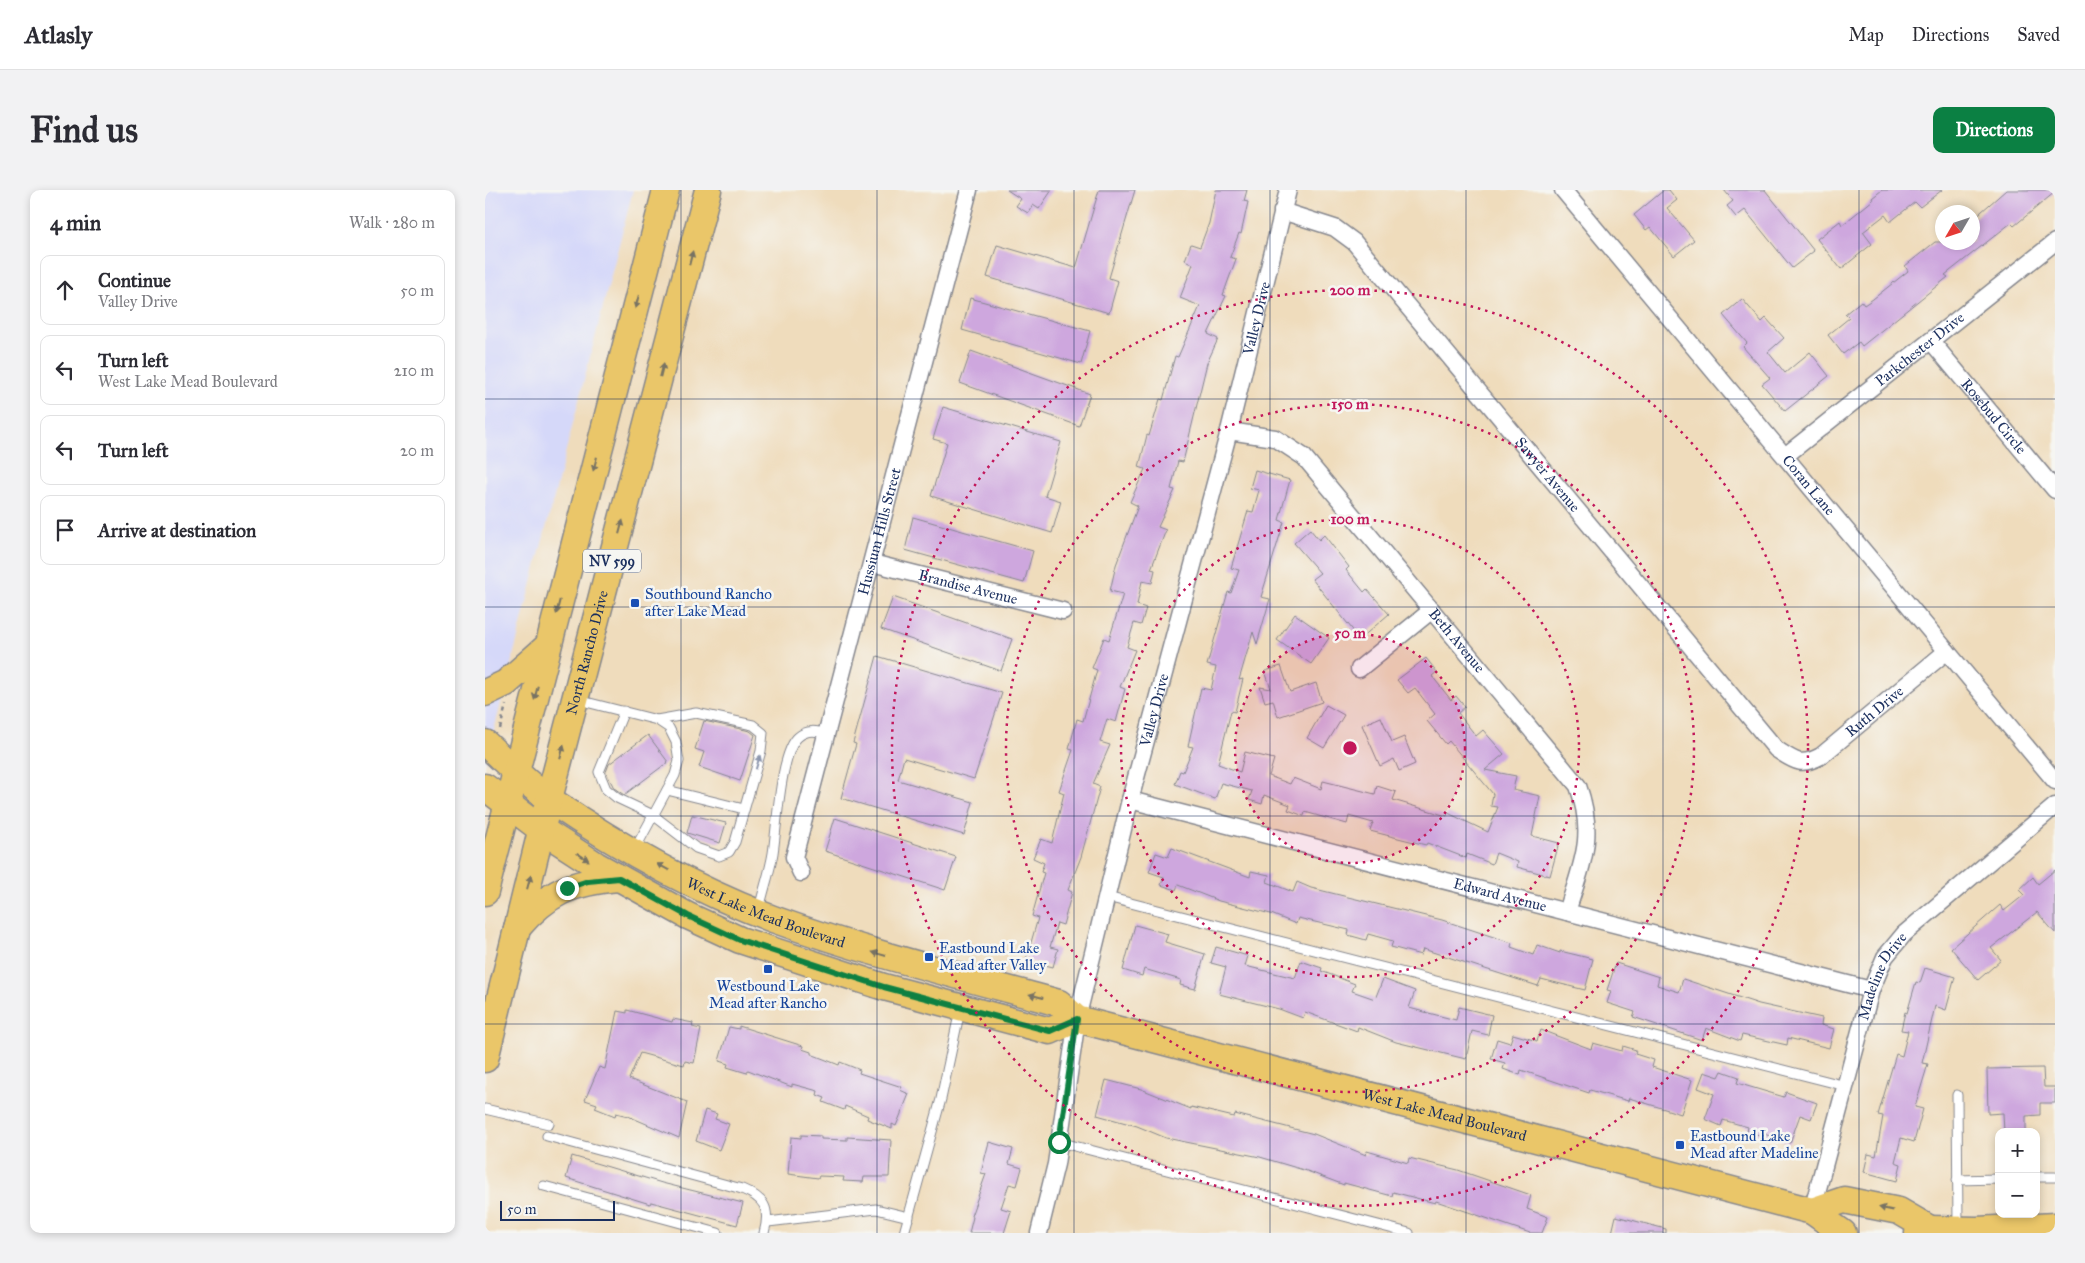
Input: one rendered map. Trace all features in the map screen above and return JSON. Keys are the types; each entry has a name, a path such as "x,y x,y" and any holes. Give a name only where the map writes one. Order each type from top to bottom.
{"main road":[{"name":"NV 599","path":"485,892 666,190"},
{"name":"North Rancho Drive","path":"485,1059 549,799 708,190"},
{"path":"496,698 506,683 548,646"},
{"name":"West Lake Mead Boulevard","path":"492,739 515,771 549,799 634,851 718,895 758,913 867,950 1059,1003 1077,1019 1812,1211 1843,1233"},
{"name":"West Lake Mead Boulevard","path":"485,787 542,830 619,878 688,916 740,940 884,987 1050,1031 1077,1019"},
{"path":"517,929 541,904 567,888 588,881 619,878"},
{"path":"1812,1211 1844,1200 1899,1211 1924,1231 2055,1226"}],"street":[{"name":"Hussium Hills Street","path":"801,873 795,856 969,190"},
{"name":"Valley Drive","path":"1040,1233 1056,1164 1077,1019 1130,800 1229,431 1288,190"},
{"name":"Coran Lane","path":"1563,190 2055,781"},
{"name":"Sawyer Avenue","path":"1282,211 1335,228 1354,242 1776,749 1797,763"},
{"name":"Parkchester Drive","path":"1785,456 2055,242"},
{"name":"Rosebud Circle","path":"1931,341 2055,490"},
{"name":"Beth Avenue","path":"1229,431 1275,438 1304,457 1578,786 1586,808 1588,830 1585,852 1567,912"},
{"name":"Brandise Avenue","path":"872,563 1063,611"},
{"path":"1359,669 1432,610"},
{"name":"Ruth Drive","path":"1797,763 1810,762 1821,756 1947,651"},
{"name":"Edward Avenue","path":"1130,800 1871,990"},
{"name":"Madeline Drive","path":"1812,1211 1871,990 1885,957 1904,934 2055,806"}],"lane":[{"path":"576,699 657,720 669,728 676,742 679,761 675,775 634,851"},
{"path":"624,711 599,772 606,789 617,798 653,815 696,848 719,856 729,852 735,842 761,751 763,737 759,728 696,713 657,720"},
{"path":"758,913 773,855 781,788 790,749 797,737 807,732 827,734"},
{"path":"667,790 744,809"},
{"path":"1107,897 1846,1086"},
{"path":"904,1233 941,1099 961,1007"},
{"path":"1957,1095 1958,1230"},
{"path":"485,1109 549,1124"},
{"path":"547,1136 742,1189 758,1196 765,1207 767,1222 764,1233"},
{"path":"1059,1142 1409,1233"},
{"path":"2040,1178 2055,1177"},
{"path":"1957,1180 1995,1179"},
{"path":"544,1186 718,1233"},
{"path":"767,1222 876,1209 909,1217"}],"path":[{"path":"492,739 496,698"}],"shaded area":[{"path":"485,190 633,190 485,765"}],"building":[{"path":"1007,190 1052,190 1039,209 1033,205 1028,213 1016,206 1021,199"},
{"path":"1099,190 1135,190 1109,278 1118,281 1109,313 987,277 997,245 1076,268"},
{"path":"1216,190 1247,190 1244,201 1248,202 1241,234 1239,233 1230,257 1236,259 1223,295 1226,296 1208,334 1218,339 1207,363 1183,462 1178,461 1171,489 1175,490 1158,527 1166,530 1151,569 1155,570 1152,583 1142,581 1137,605 1146,608 1141,625 1134,623 1127,647 1135,650 1120,687 1125,689 1116,722 1107,719 1100,742 1110,745 1093,784 1100,787 1081,857 1068,890 1072,892 1063,925 1057,923 1050,947 1058,949 1053,967 1026,960 1038,918 1032,916 1044,873 1041,872 1044,863 1033,858 1041,839 1052,843 1064,793 1059,791 1073,750 1069,749 1077,719 1083,721 1097,670 1092,668 1104,638 1109,640 1123,594 1110,591 1116,565 1138,506 1130,502 1145,469 1139,467 1147,435 1149,436 1160,399 1163,400 1175,356 1178,357 1200,306 1180,298 1193,264 1185,260 1191,244 1200,247 1209,223"},
{"path":"1664,190 1669,190 1677,200 1667,208 1694,240 1674,256 1650,227 1646,230 1634,215"},
{"path":"1724,190 1765,190 1814,251 1792,268 1745,210 1736,217 1727,206 1733,201"},
{"path":"1882,190 1942,190 1920,207 1915,202 1890,222 1885,215 1863,232 1872,244 1841,269 1817,239 1840,221 1842,225 1873,200 1872,198"},
{"path":"2006,190 2055,190 2055,192 2014,226 2011,223 1980,247 1980,213"},
{"path":"1935,242 1935,250 1977,250 1945,275 1948,277 1862,346 1859,342 1843,354 1828,335 1849,318 1845,314 1861,301 1864,305 1908,271 1905,266"},
{"path":"970,298 1090,331 1081,364 962,330"},
{"path":"1742,299 1762,322 1766,318 1784,338 1768,352 1785,373 1810,352 1829,376 1785,411 1762,384 1770,378 1743,347 1747,343 1723,315"},
{"path":"971,351 1090,394 1079,426 960,383"},
{"path":"943,407 1061,442 1045,496 1061,501 1052,533 931,496 947,443 933,439"},
{"path":"1255,470 1290,480 1279,520 1284,522 1261,597 1270,599 1257,644 1253,632 1239,680 1243,679 1235,712 1231,711 1218,764 1240,772 1245,752 1274,759 1269,776 1290,784 1293,778 1321,789 1323,781 1375,794 1377,786 1396,792 1393,800 1447,816 1448,813 1488,832 1498,807 1491,806 1493,794 1449,741 1446,744 1427,721 1435,714 1415,688 1408,693 1397,680 1426,658 1437,672 1432,676 1451,700 1456,696 1465,707 1458,713 1476,736 1483,730 1504,754 1485,770 1516,776 1513,790 1540,796 1532,836 1559,843 1550,876 1517,867 1518,862 1496,853 1492,864 1467,854 1466,858 1427,843 1426,845 1370,831 1373,823 1349,816 1347,824 1305,812 1304,816 1288,810 1290,805 1264,795 1262,804 1249,800 1252,791 1221,783 1215,799 1175,784 1180,771 1183,772 1193,747 1188,746 1201,688 1211,690 1216,667 1207,665 1228,592 1231,593 1239,570 1231,568 1239,541 1248,511 1253,512 1259,490 1250,488"},
{"path":"913,517 1033,551 1024,583 905,550"},
{"path":"1310,529 1319,540 1324,535 1349,567 1346,570 1364,592 1367,589 1389,614 1360,639 1312,579 1320,573 1294,543"},
{"path":"893,597 1012,639 1001,671 881,629"},
{"path":"1295,614 1329,638 1311,664 1277,640"},
{"path":"877,656 1002,693 974,779 904,758 898,780 973,802 964,835 841,798 856,744 853,743"},
{"path":"1281,666 1290,692 1316,683 1322,702 1278,717 1273,700 1265,702 1260,687 1271,689 1265,671"},
{"path":"1326,705 1344,715 1324,748 1307,738"},
{"path":"1381,717 1392,742 1404,737 1415,764 1399,771 1394,759 1380,766 1362,725"},
{"path":"704,721 750,731 755,735 740,781 699,767 704,752 695,749"},
{"path":"648,735 668,762 624,795 614,788 606,772 609,764"},
{"path":"692,815 726,823 720,843 687,833"},
{"path":"835,818 956,857 945,890 825,851"},
{"path":"1172,848 1250,877 1251,871 1269,875 1267,882 1293,892 1297,882 1311,888 1442,920 1512,943 1511,947 1533,955 1537,945 1560,953 1560,951 1593,959 1585,990 1541,979 1538,986 1423,949 1421,955 1391,947 1393,941 1368,934 1366,940 1348,935 1349,930 1298,918 1296,924 1271,914 1219,901 1178,885 1176,890 1161,885 1164,877 1149,872 1156,853 1168,857"},
{"path":"2055,870 2055,933 2037,912 1991,948 2001,960 1978,980 1951,948 2000,905 2004,911 2024,895 2019,890 2033,877 2038,884"},
{"path":"1135,925 1168,934 1165,942 1205,954 1195,989 1180,985 1181,980 1144,969 1142,976 1123,970"},
{"path":"1216,947 1248,956 1245,966 1295,978 1301,961 1322,968 1321,971 1355,984 1352,991 1375,999 1383,979 1415,991 1409,1008 1456,1020 1459,1007 1492,1015 1488,1035 1472,1031 1466,1059 1396,1042 1358,1027 1357,1031 1305,1012 1303,1018 1279,1009 1219,994 1226,967 1211,963"},
{"path":"1616,963 1659,977 1657,985 1679,992 1683,979 1759,1004 1822,1018 1821,1025 1834,1029 1829,1048 1788,1038 1787,1045 1742,1035 1740,1041 1706,1028 1702,1040 1633,1017 1635,1012 1607,1003 1611,991 1607,990"},
{"path":"1925,968 1955,977 1946,1010 1935,1006 1922,1063 1928,1064 1915,1107 1923,1109 1914,1142 1901,1138 1895,1162 1901,1164 1897,1181 1864,1172 1868,1154 1876,1156 1883,1116 1878,1115 1896,1054 1902,1056 1908,1031 1901,1030 1905,1012 1907,1013 1916,982 1920,983"},
{"path":"627,1010 672,1022 673,1019 693,1023 692,1027 701,1029 694,1063 685,1061 684,1065 640,1053 629,1079 687,1102 679,1138 628,1116 616,1113 615,1116 595,1108 597,1104 585,1100 599,1067 605,1069 617,1011 627,1013"},
{"path":"739,1026 803,1046 802,1049 811,1052 811,1054 839,1065 840,1062 860,1070 859,1073 902,1087 900,1090 909,1094 896,1126 892,1124 892,1129 867,1119 868,1116 845,1106 844,1110 823,1102 825,1098 817,1095 818,1091 792,1084 792,1087 748,1070 747,1073 727,1067 728,1064 719,1061 729,1027 739,1029"},
{"path":"1541,1030 1591,1049 1593,1043 1622,1051 1623,1046 1636,1050 1635,1054 1654,1060 1652,1067 1692,1080 1681,1114 1629,1098 1628,1101 1590,1090 1589,1093 1521,1070 1520,1075 1503,1069 1505,1063 1491,1059 1497,1039 1510,1043 1513,1034 1537,1041"},
{"path":"2043,1068 2044,1087 2055,1087 2055,1103 2040,1103 2040,1115 2026,1116 2026,1128 2004,1128 2003,1113 1988,1114 1987,1069"},
{"path":"1722,1071 1739,1077 1737,1083 1784,1097 1786,1092 1817,1103 1811,1119 1800,1115 1790,1143 1764,1134 1764,1136 1747,1132 1748,1127 1723,1120 1721,1126 1705,1119 1714,1094 1698,1088 1704,1072 1719,1077"},
{"path":"1106,1080 1141,1089 1191,1109 1191,1107 1234,1117 1235,1114 1314,1134 1366,1155 1367,1151 1408,1163 1409,1158 1458,1170 1531,1195 1527,1209 1548,1217 1542,1233 1530,1233 1436,1201 1435,1203 1393,1192 1392,1196 1344,1183 1344,1185 1307,1171 1260,1157 1166,1138 1137,1126 1097,1115"},
{"path":"705,1110 717,1114 715,1119 729,1124 719,1150 696,1141"},
{"path":"801,1135 821,1136 821,1139 847,1140 847,1137 891,1140 889,1177 864,1177 863,1182 843,1181 844,1177 819,1176 818,1178 788,1174 791,1137 801,1138"},
{"path":"989,1142 1013,1149 1009,1164 1022,1168 1017,1186 1009,1184 1001,1208 1011,1211 1004,1233 969,1233 973,1217 971,1216 986,1174 981,1173"},
{"path":"572,1156 662,1183 743,1203 737,1225 651,1202 650,1204 566,1178"},
{"path":"1616,1216 1666,1229 1666,1233 1612,1233"}],"place":[{"name":"Southbound Rancho after Lake Mead","path":"635,603"},
{"name":"Eastbound Lake Mead after Valley","path":"929,957"},
{"name":"Westbound Lake Mead after Rancho","path":"768,969"},
{"name":"Eastbound Lake Mead after Madeline","path":"1680,1145"}],"route":[{"path":"567,888 588,881 619,878 688,916 740,940 884,987 1050,1031 1077,1019 1059,1142"}]}
